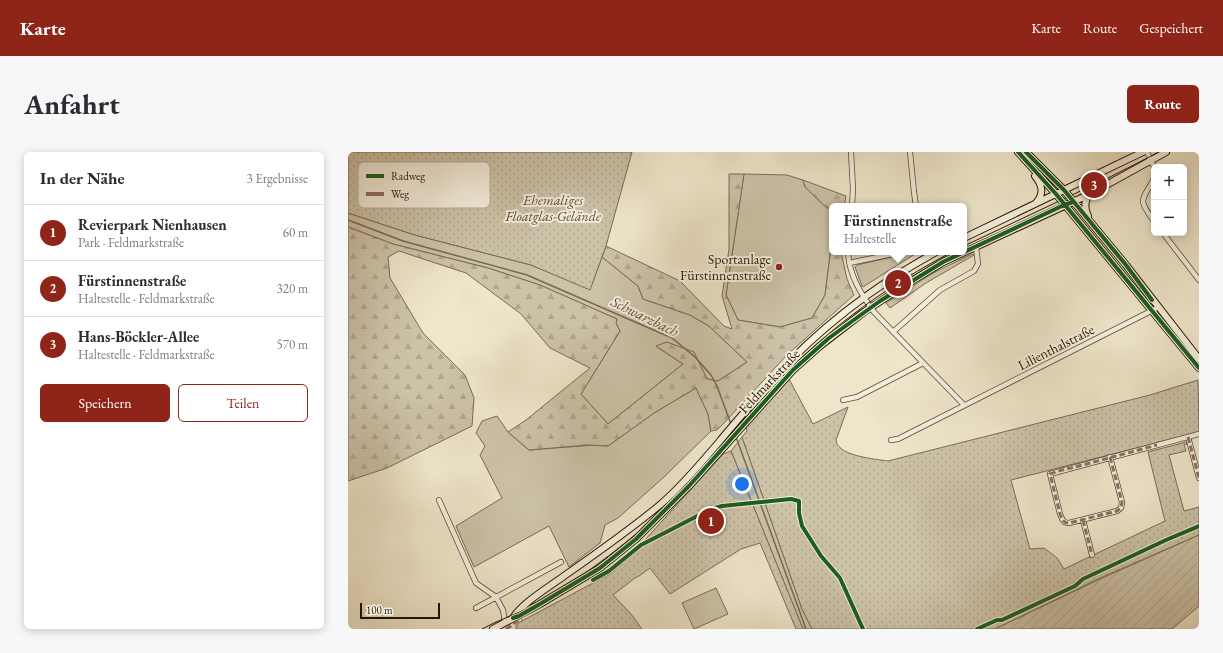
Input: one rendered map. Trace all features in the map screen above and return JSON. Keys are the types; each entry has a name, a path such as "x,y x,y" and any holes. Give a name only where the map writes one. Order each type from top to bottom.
{"main road":[{"path":"1018,152 1199,359"},
{"path":"1026,152 1064,190 1126,265 1155,309 1199,368"},
{"path":"967,237 1143,152"},
{"name":"Feldmarkstraße","path":"967,251 1090,194 1166,152"},
{"path":"1032,168 1031,172 1042,186 1040,198 1034,205"},
{"path":"1088,220 1085,205 1086,199 1090,194"},
{"name":"Feldmarkstraße","path":"493,629 502,626 513,618 520,609 535,597 602,550 662,503 693,472 776,376 800,352 863,297 931,255"},
{"name":"Feldmarkstraße","path":"513,618 540,604 600,568 636,539 689,486 779,384 804,359 829,338 905,285 943,262 958,255"},
{"path":"502,626 508,629"}],"street":[{"path":"851,152 852,203"},
{"path":"910,152 916,203"},
{"path":"1147,152 1153,164"},
{"path":"1151,184 1142,198 1142,204 1151,217"},
{"path":"1165,236 1199,280"},
{"path":"893,332 940,290 974,271 978,264 976,247"},
{"path":"849,255 852,273 863,297 871,308 964,405"},
{"path":"850,263 888,255"},
{"name":"Lilienthalstraße","path":"891,440 898,439 1155,309"},
{"path":"843,400 857,397 923,363"},
{"path":"1110,457 1122,502 1121,508 1117,512 1069,523 1065,522 1062,519 1050,474 1110,457 1199,434"},
{"path":"1188,437 1199,478"},
{"path":"439,500 476,583 496,597 503,610 502,626"},
{"path":"1083,520 1092,555"},
{"path":"476,608 561,562"}],"green space":[{"name":"Ehemaliges Floatglas-Gelände","path":"348,152 632,152 606,246 590,290 531,265 415,235 348,213"},
{"path":"729,174 744,174 726,295 738,320 780,327 812,318 825,295 830,255 842,255 847,279 854,295 787,355 717,430 711,431 708,414 696,388 654,413 608,446 588,445 529,450 508,432 526,420 590,368 550,348 521,314 466,273 399,251 388,257 390,278 423,333 465,375 474,398 472,426 387,468 348,481 348,227 393,244 488,268 540,285 617,319 616,323 620,331 581,394 608,424 683,364 656,346 667,342 694,352 707,379 718,381 747,362 709,326 690,315 643,299 638,286 602,257 606,246 680,281 724,326 732,329 722,296 729,249"},
{"name":"Sportanlage Fürstinnenstraße","path":"744,174 787,175 803,180 805,187 827,208 829,208 830,255 825,295 812,318 780,327 738,320 726,295"},
{"path":"803,180 846,196 845,203 829,203 829,208 827,208 805,187"},
{"path":"348,213 415,235 531,265 590,289 602,257 638,286 643,299 690,315 709,326 747,362 718,381 707,379 693,352 657,347 683,364 608,424 581,394 620,331 616,323 617,319 540,285 488,268 393,244 348,227"},
{"path":"972,254 974,255 926,283 890,308 886,303 933,273"},
{"path":"900,255 913,255 863,287 855,267 857,265"},
{"path":"789,379 813,424 848,407 836,440 838,445 843,450 866,458 888,461 1150,395 1198,380 1199,432 1011,480 1030,549 1044,548 1057,558 1064,569 1165,521 1148,452 1186,442 1187,444 1184,445 1186,451 1169,455 1184,511 1199,507 1199,535 1098,579 995,629 812,629 802,609 742,437 747,431 746,427"},
{"path":"696,388 708,414 711,431 664,477 618,518 605,525 600,543 569,567 549,526 474,567 456,526 502,498 480,455 485,446 476,433 482,421 497,416 508,432 529,450 594,445 608,446 654,413"},
{"path":"742,437 802,609 812,629 803,629 731,451"},
{"path":"731,451 803,629 796,629 760,543 741,549 670,594 650,568 635,578 613,595 631,614 642,629 516,629 518,623 610,574 641,548 643,542 723,454"},
{"path":"1199,535 1199,606 1172,629 995,629 1098,580"},
{"path":"716,588 728,614 694,629 682,603"}],"waterway":[{"name":"Schwarzbach","path":"348,220 403,241 527,275 672,338 695,357 711,375 717,386 731,424"},
{"name":"Schwarzbach","path":"736,437 806,629"}],"tram line":[{"path":"967,245 1108,178 1159,152"},
{"path":"482,629 548,597 594,567 623,545 669,504 766,394 821,340 884,292 946,255"}],"marked path":[{"path":"1188,437 1199,478"},
{"path":"1110,457 1122,502 1121,508 1117,511 1069,523 1064,521 1060,514 1050,474 1107,458 1116,456 1157,445"},
{"path":"1083,520 1092,555"},
{"path":"506,629 522,618"}],"cycle path":[{"path":"1018,152 1056,194 1199,368"},
{"path":"1026,152 1064,190 1126,265 1152,300"},
{"path":"967,251 1073,202"},
{"path":"513,618 540,604 600,568 636,539 689,486 793,370 829,338 880,301 943,262 958,255"},
{"path":"593,580 609,571 641,545 709,510 722,506 791,499 799,501 799,513 802,526 821,556 840,578 863,629"},
{"path":"977,629 997,620 1002,620 1075,586 1083,579 1199,526"}],"place":[{"name":"Hans-Böckler-Allee","path":"1094,185"},
{"name":"Sportanlage Fürstinnenstraße","path":"779,267"},
{"name":"Fürstinnenstraße","path":"898,283"},
{"name":"Revierpark Nienhausen","path":"711,521"}]}
